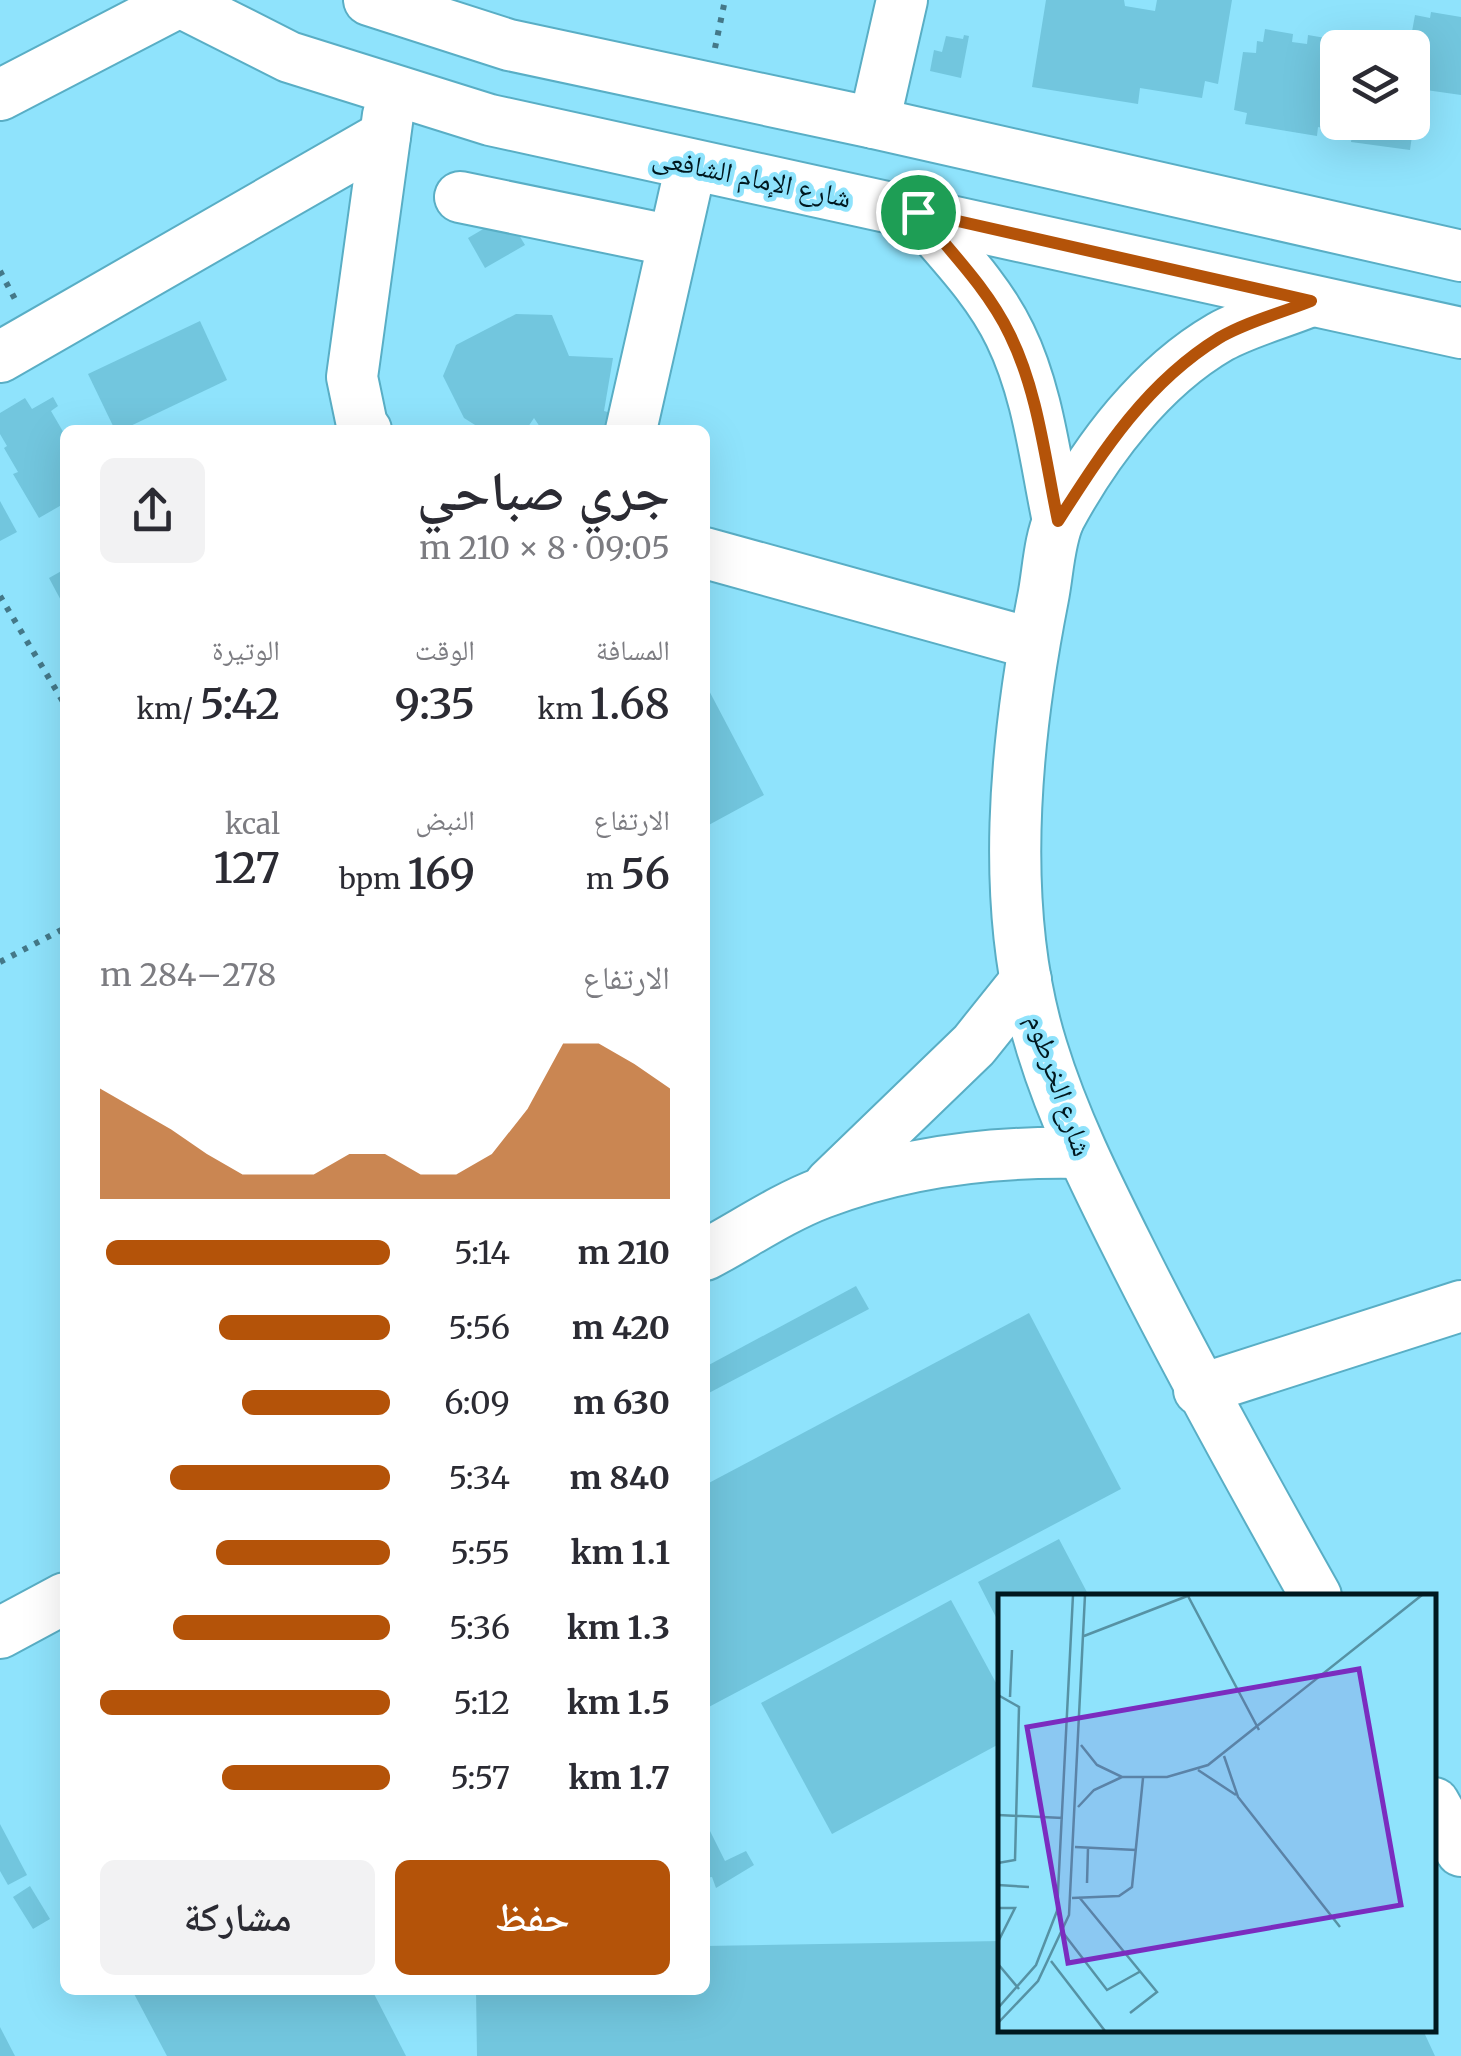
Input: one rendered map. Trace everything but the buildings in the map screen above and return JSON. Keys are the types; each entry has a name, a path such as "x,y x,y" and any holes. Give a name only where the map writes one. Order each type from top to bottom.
{"street":[{"path":"368,0 509,45 1461,256"},
{"path":"874,123 902,0"},
{"path":"0,95 178,1"},
{"name":"شارع الإمام الشافعى","path":"178,1 290,57 388,113 490,120 1461,333"},
{"path":"490,120 509,45"},
{"path":"0,356 388,113"},
{"path":"362,425 352,377 388,113"},
{"path":"632,425 690,165"},
{"path":"460,196 674,241"},
{"name":"شارع الخرطوم","path":"918,212 980,287 1010,335 1032,397 1058,521"},
{"name":"شارع الخرطوم","path":"1311,301 1220,337 1160,383 1114,433 1058,521 1034,644 1016,786 1017,880 1026,980 1042,1047 1081,1153 1200,1390 1315,1594"},
{"path":"710,554 1034,644"},
{"path":"819,1194 962,1057 1026,980"},
{"path":"710,1252 819,1194 889,1172 973,1156 1081,1153"},
{"path":"1200,1390 1461,1306"},
{"path":"0,1633 60,1601"},
{"path":"1436,1807 1461,1852"}],"path":[{"path":"0,596 60,697"},
{"path":"0,962 60,931"}],"route":[{"path":"918,212 1311,301 1220,337 1160,383 1114,433 1058,521 1032,397 1010,335 980,287 918,212"}]}
